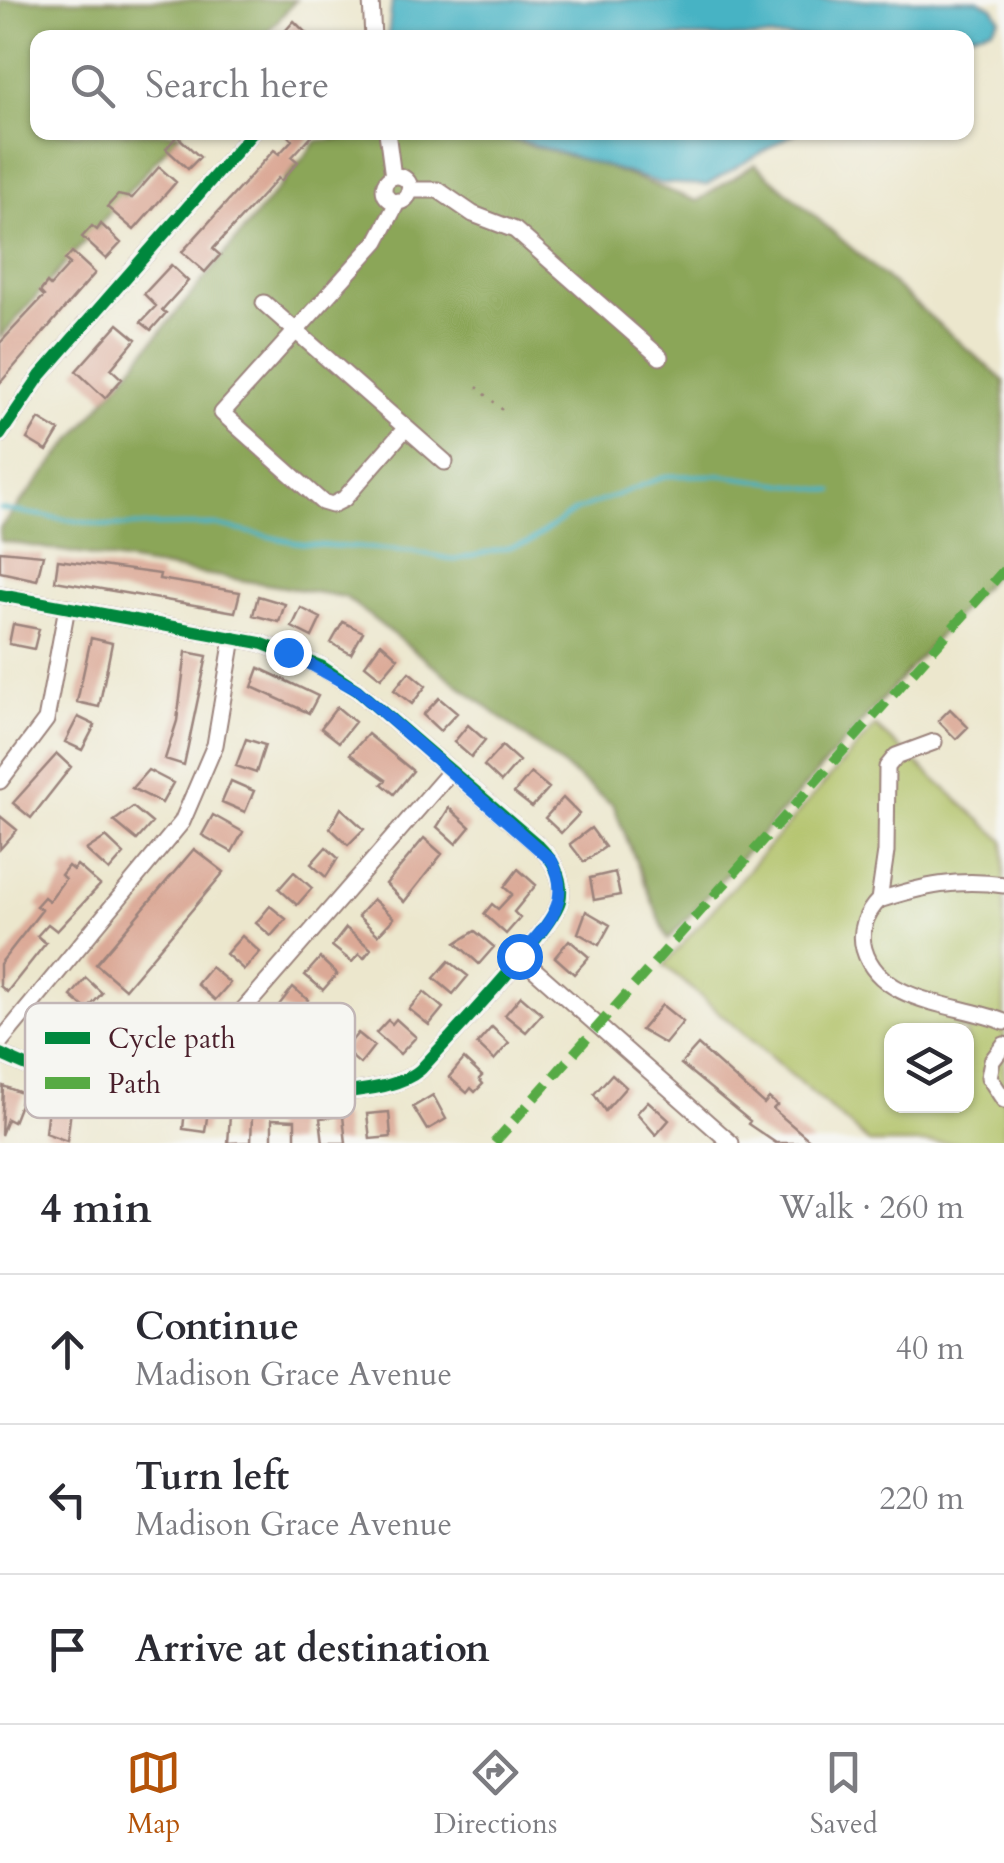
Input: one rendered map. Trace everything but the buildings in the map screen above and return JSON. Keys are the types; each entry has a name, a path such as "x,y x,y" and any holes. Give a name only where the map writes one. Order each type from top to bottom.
{"street":[{"path":"371,0 373,30"},
{"path":"0,435 40,376 246,140"},
{"path":"387,140 394,177 405,179 404,196 384,232 222,414 322,502 332,505 344,498 406,428"},
{"path":"404,196 438,190 473,214 510,227 660,356"},
{"path":"264,303 445,462"},
{"path":"0,596 233,638 288,652 336,674 538,845 557,870 561,890 556,912 425,1066 405,1081 355,1087"},
{"path":"0,781 46,720 67,607"},
{"path":"32,1003 182,822 215,744 233,638"},
{"path":"934,742 896,756 888,767 886,852 879,900 863,927 862,941 868,961 883,981 914,996 1004,1022"},
{"path":"250,1003 450,772"},
{"path":"879,900 932,883 972,880 1004,885"},
{"path":"519,956 731,1143"},
{"path":"0,1042 25,1012"},
{"path":"1004,1045 992,1061 990,1077 1004,1100"},
{"path":"0,1054 25,1064"}],"path":[{"path":"477,387 505,412"}],"green space":[{"path":"0,0 296,0 269,30 30,30 30,140 174,140 0,338"},
{"path":"511,140 598,164 697,201 755,164 1004,381 1004,563 668,940 613,805 345,597 0,541 0,528 317,141"},
{"path":"875,726 1004,841 1004,1143 870,1143 664,965"}],"water":[{"path":"392,0 978,0 993,7 1000,18 993,28 974,33 389,30"},
{"path":"518,140 783,140 706,185 660,183"}],"waterway":[{"path":"0,509 109,526 215,525 303,544 412,551 455,560 528,543 575,511 666,476 719,475 833,491"}],"marked path":[{"path":"494,1143 1004,570"}],"cycle path":[{"path":"0,435 40,376 246,140"},
{"path":"0,595 260,643 321,666 357,690 548,857 561,885 560,901 539,935 497,986 420,1070 403,1080 355,1091"},
{"path":"0,1054 25,1064"}],"route":[{"path":"288,652 348,682 552,861 561,890 556,912 519,956"}]}
